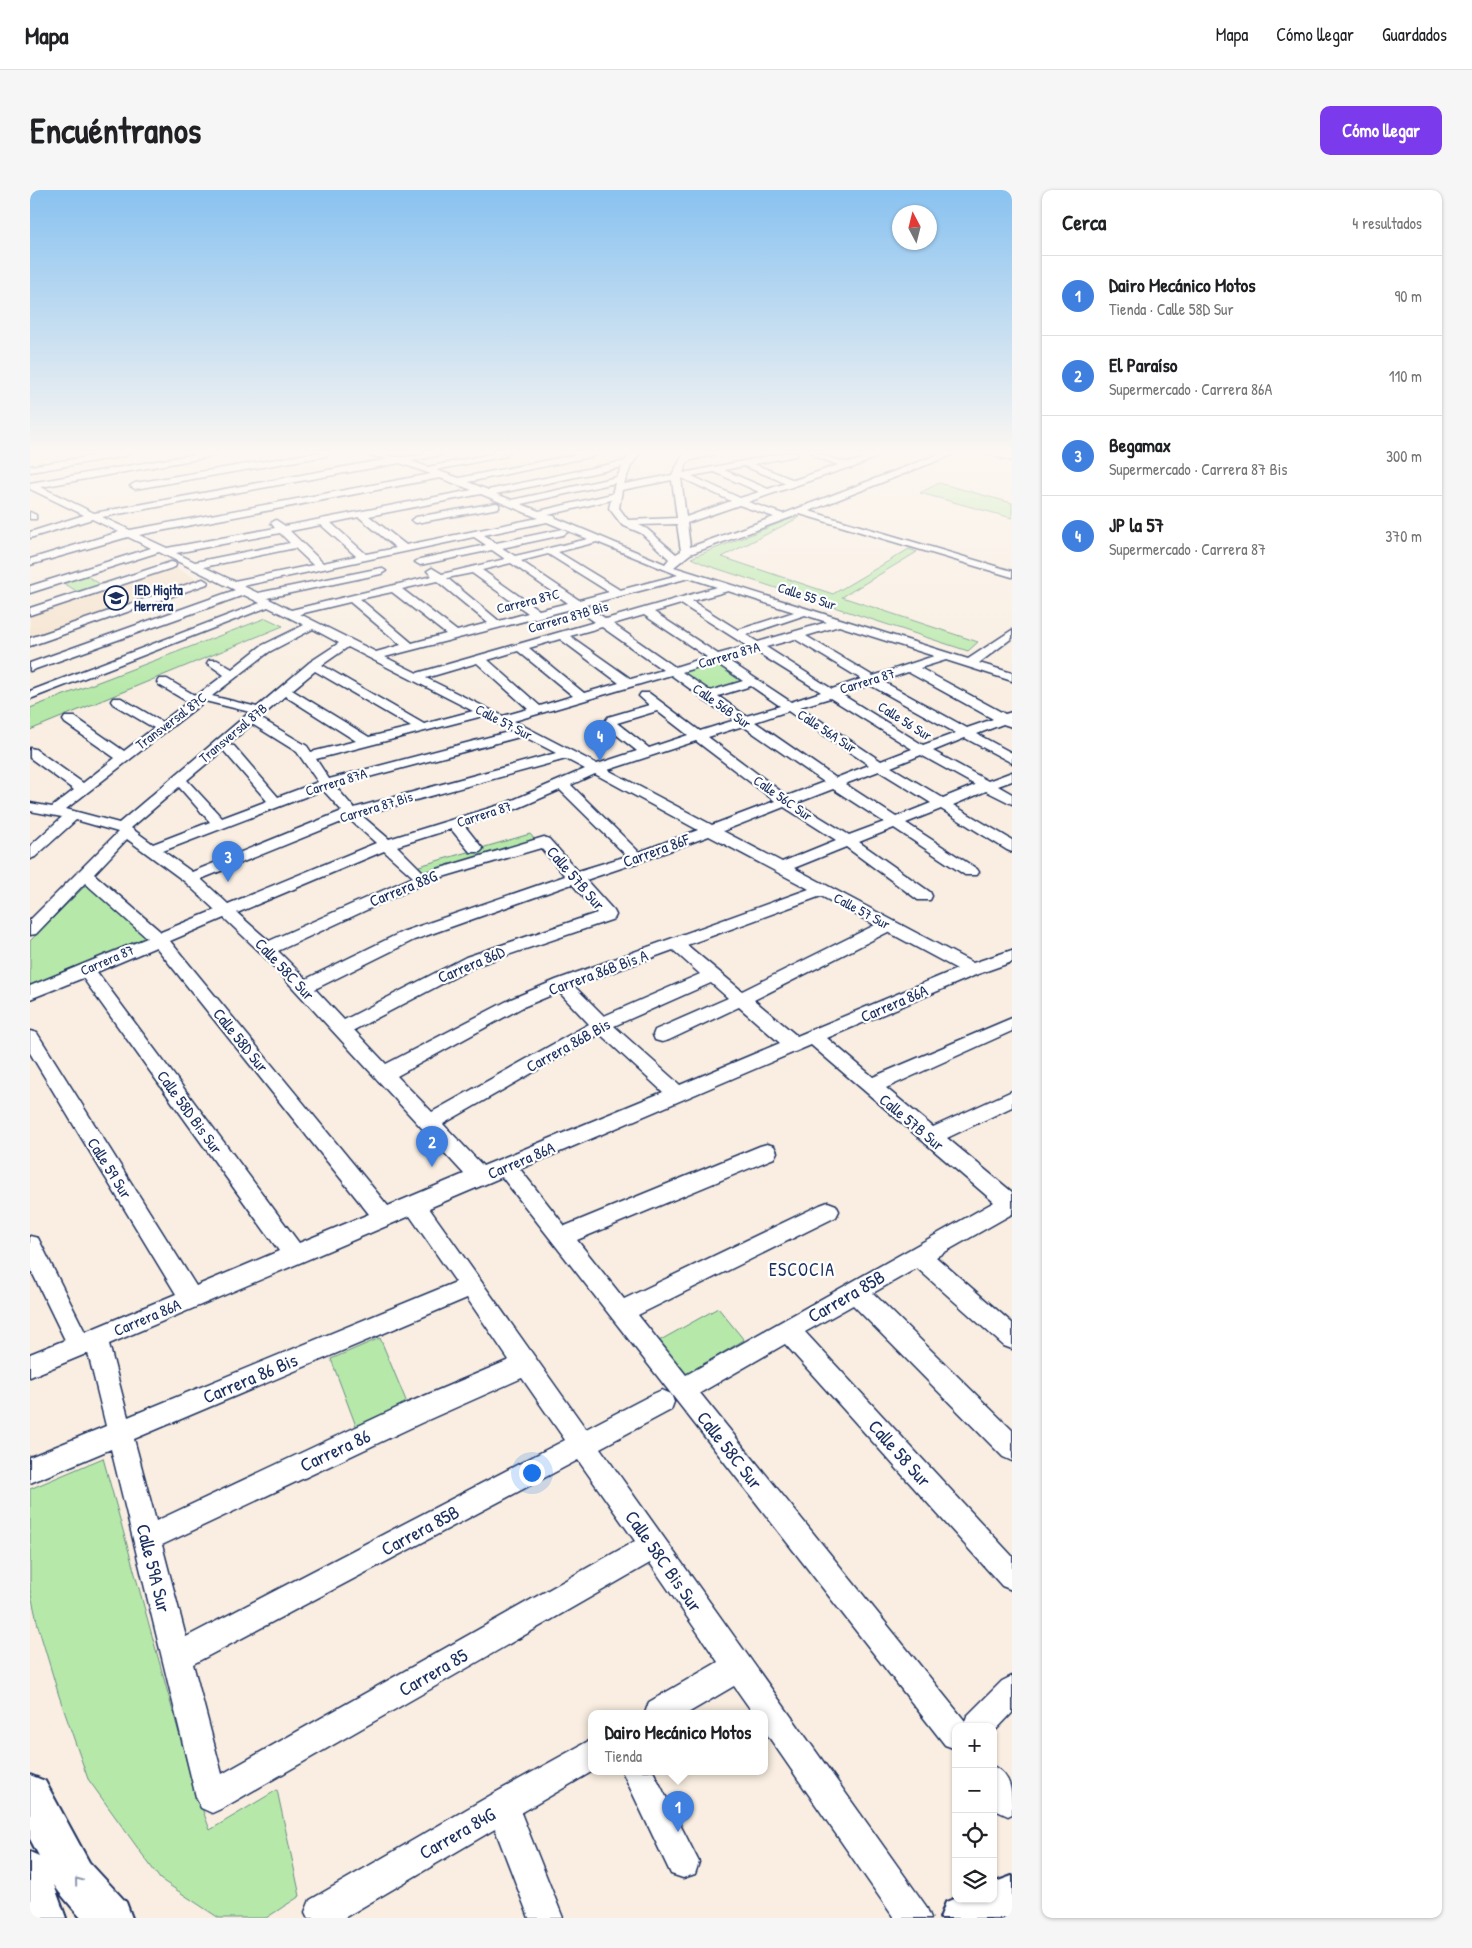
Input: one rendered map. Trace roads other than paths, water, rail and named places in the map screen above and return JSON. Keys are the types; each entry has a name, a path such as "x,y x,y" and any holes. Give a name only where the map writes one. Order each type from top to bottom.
{"main road":[{"path":"30,1796 74,1877 110,1918"},
{"path":"30,1874 34,1892 44,1918"},
{"path":"962,1918 1012,1898"}],"street":[{"path":"30,562 127,534"},
{"name":"Calle 57 Sur","path":"127,534 313,624 568,754 972,970"},
{"path":"30,590 162,551 257,534"},
{"path":"288,534 320,566"},
{"path":"337,534 363,557"},
{"path":"385,534 496,624"},
{"path":"434,534 444,541"},
{"path":"412,556 444,541 476,534"},
{"name":"Calle 56B Sur","path":"476,534 706,696 834,783 972,872"},
{"path":"232,585 363,557 412,556 494,546 555,534"},
{"name":"Calle 55 Sur","path":"587,534 667,568 1012,677"},
{"path":"647,534 675,559"},
{"path":"684,534 686,552"},
{"path":"667,568 675,559 686,552 737,534"},
{"path":"876,534 1012,574"},
{"path":"290,613 599,539"},
{"path":"193,566 298,544"},
{"path":"550,551 618,593"},
{"path":"90,554 110,565"},
{"path":"253,554 275,576"},
{"path":"30,612 171,565"},
{"path":"474,569 537,614"},
{"path":"257,597 381,570"},
{"name":"Carrera 87C","path":"374,656 690,575"},
{"path":"30,642 203,582"},
{"name":"Carrera 87B Bis","path":"415,676 730,587"},
{"path":"394,588 454,635"},
{"path":"30,667 244,591"},
{"path":"352,598 410,647"},
{"name":"Calle 56 Sur","path":"682,600 922,750 1012,800"},
{"path":"30,695 269,603"},
{"name":"Calle 56A Sur","path":"645,611 880,766 1012,847"},
{"path":"736,634 784,620 805,611"},
{"name":"Carrera 87A","path":"501,720 798,636 841,622"},
{"path":"82,624 109,639"},
{"name":"Transversal 87C","path":"55,811 271,644 313,624"},
{"path":"970,664 1012,633"},
{"path":"561,635 629,684"},
{"path":"798,636 871,680 1012,759"},
{"name":"Transversal 87B","path":"30,930 84,875 124,830 179,779 314,665 348,642"},
{"path":"520,646 582,697"},
{"name":"Carrera 87","path":"30,993 385,845 511,806 596,770 946,656"},
{"path":"479,658 537,710"},
{"path":"213,662 232,674"},
{"path":"314,665 422,728"},
{"path":"910,668 1009,720"},
{"path":"163,682 199,699 255,714 302,749 326,784 351,813 417,872"},
{"path":"706,696 752,682"},
{"path":"284,690 367,742"},
{"name":"Calle 56C Sur","path":"645,696 786,802 924,896"},
{"path":"118,701 162,728"},
{"path":"647,753 610,724 613,720 660,706"},
{"path":"308,757 485,712"},
{"path":"70,720 123,757"},
{"name":"Carrera 86F","path":"303,988 408,936 637,858 965,734 1009,720"},
{"name":"Carrera 87A","path":"153,849 326,784 524,732"},
{"path":"229,749 276,803"},
{"path":"30,752 82,789"},
{"name":"Carrera 87 Bis","path":"190,878 351,813 568,754"},
{"path":"780,868 1012,776"},
{"path":"179,779 219,823"},
{"path":"562,784 637,858"},
{"path":"30,807 55,811"},
{"name":"Calle 58C Sur","path":"55,811 124,830 153,849 190,878 267,949 480,1177"},
{"path":"30,854 73,815"},
{"path":"454,824 476,849"},
{"name":"Calle 57B Sur","path":"544,842 608,914"},
{"name":"Carrera 88G","path":"267,949 423,878 544,842"},
{"name":"Calle 58D Sur","path":"84,875 159,939 384,1217"},
{"name":"Carrera 86B Bis A","path":"384,1074 485,1019 562,984 822,890"},
{"name":"Carrera 86D","path":"341,1029 472,961 608,914"},
{"path":"662,1035 741,999 888,925"},
{"path":"676,944 711,976 794,1045"},
{"name":"Carrera 86A","path":"30,1366 972,970 1012,956"},
{"name":"Calle 58D Bis Sur","path":"86,969 294,1255"},
{"name":"Carrera 86B Bis","path":"429,1123 601,1025 711,976"},
{"path":"562,984 601,1025 678,1094"},
{"path":"871,1086 1012,1024"},
{"name":"Calle 57B Sur","path":"813,1037 1011,1203"},
{"name":"Calle 59 Sur","path":"30,1038 191,1298"},
{"path":"930,1137 1012,1098"},
{"path":"561,1237 767,1152"},
{"name":"Calle 58C Sur","path":"505,1166 621,1312 673,1396 952,1729"},
{"name":"Carrera 85B","path":"177,1657 673,1396 1011,1203"},
{"name":"Calle 58C Bis Sur","path":"414,1204 914,1918"},
{"path":"621,1312 828,1210"},
{"name":"Calle 59A Sur","path":"30,1245 87,1342 120,1433 212,1797"},
{"path":"918,1255 1011,1335"},
{"name":"Carrera 86 Bis","path":"30,1470 471,1286"},
{"path":"855,1291 1012,1448"},
{"name":"Calle 58 Sur","path":"788,1330 1012,1576"},
{"name":"Carrera 86","path":"146,1539 412,1414 526,1364"},
{"name":"Carrera 85","path":"212,1797 653,1546"},
{"path":"665,1710 738,1667"},
{"path":"982,1723 1012,1691"},
{"name":"Carrera 84G","path":"322,1912 588,1756"},
{"path":"639,1775 682,1862"},
{"path":"502,1806 546,1918"}],"place":[{"name":"IED Higita Herrera","path":"116,598"},
{"name":"JP la 57","path":"600,761"},
{"name":"Begamax","path":"228,882"},
{"name":"El Paraíso","path":"432,1167"},
{"name":"Dairo Mecánico Motos","path":"678,1832"}],"district":[{"name":"ESCOCIA","path":"802,1270"}]}
